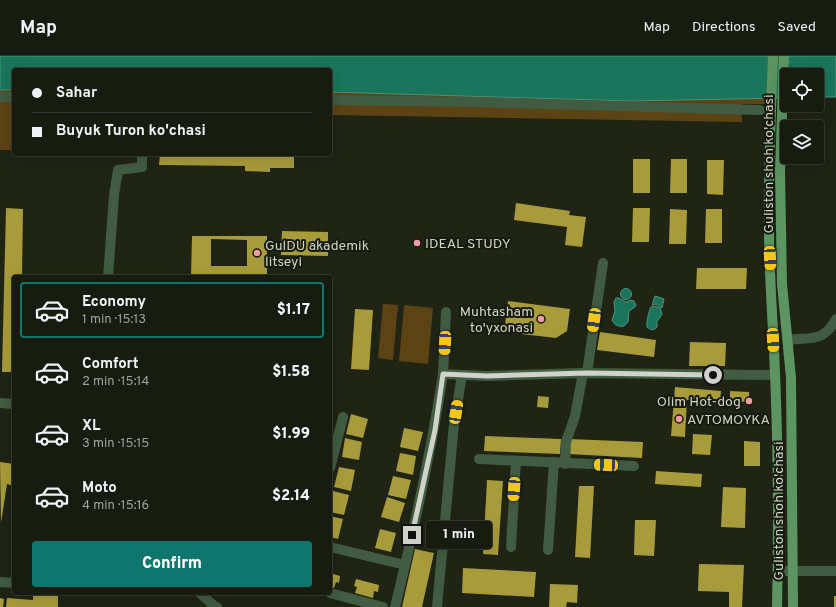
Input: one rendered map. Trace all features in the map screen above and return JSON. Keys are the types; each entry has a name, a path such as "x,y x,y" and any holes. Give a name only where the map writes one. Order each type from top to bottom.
{"main road":[{"name":"Guliston shoh ko'chasi","path":"773,56 780,171 782,284 791,378 793,607"},
{"name":"Guliston shoh ko'chasi","path":"777,607 777,472 774,352 768,229 768,151 776,111 784,56"}],"street":[{"path":"0,97 12,97"},
{"path":"332,100 476,102 760,110"},
{"path":"108,275 114,195 118,170 142,167 142,156"},
{"path":"565,464 566,442 575,416 585,373 603,263"},
{"path":"394,607 405,565 435,430 443,374 446,312"},
{"path":"788,340 822,336 833,330 836,319"},
{"path":"443,374 487,376 585,373 774,375"},
{"path":"437,607 454,424 462,375"},
{"path":"0,403 12,404"},
{"path":"332,460 342,417"},
{"path":"479,459 634,466"},
{"path":"511,547 516,461"},
{"path":"548,550 554,462"},
{"path":"332,547 405,565"},
{"path":"778,571 836,571"},
{"path":"0,582 12,583"},
{"path":"332,594 383,607"},
{"path":"202,595 217,607"}],"shaded area":[{"path":"0,56 767,56 765,104 742,104 742,122 332,115 332,68 12,68 12,150 0,150"},
{"path":"0,56 836,56 836,97 824,97 824,68 780,68 780,98 630,101 332,92 332,68 12,68 12,90 0,90"},
{"path":"624,289 628,289 630,290 630,298 624,299 621,296 621,292"},
{"path":"655,296 664,299 662,308 656,304 652,305"},
{"path":"616,298 626,302 631,300 634,301 636,305 629,311 628,322 624,326 616,325 612,320 615,311 614,302"},
{"path":"383,304 398,305 393,360 378,358"},
{"path":"404,305 433,308 428,364 399,361"},
{"path":"655,306 660,308 662,314 657,322 657,327 652,330 647,327 647,323 650,309 651,307"}],"building":[{"path":"160,156 294,156 294,168 270,168 270,172 245,171 245,166 159,165"},
{"path":"633,159 650,159 650,193 633,193"},
{"path":"671,159 687,159 687,193 670,193"},
{"path":"707,160 724,160 723,195 707,194"},
{"path":"516,203 570,211 569,215 586,217 582,247 565,245 567,227 514,220"},
{"path":"6,208 23,209 22,275 12,275 12,372 2,372"},
{"path":"633,208 650,208 649,242 632,242"},
{"path":"670,209 687,210 686,244 669,244"},
{"path":"706,209 722,209 722,243 705,243"},
{"path":"282,231 328,232 328,256 281,255"},
{"name":"GulDU akademik litseyi","path":"192,236 267,236 267,275 191,275","holes":["211,239 247,240 247,266 211,266"]},
{"path":"697,268 747,268 746,289 696,289"},
{"path":"508,301 570,309 567,331 556,338 504,332"},
{"path":"355,309 373,310 369,370 351,369"},
{"path":"600,332 656,340 654,357 597,350"},
{"path":"690,342 726,343 725,366 689,366"},
{"name":"AVTOMOYKA","path":"675,387 721,391 720,402 687,400 685,437 671,436"},
{"path":"730,391 749,392 749,402 730,401"},
{"path":"538,396 549,397 548,408 537,407"},
{"path":"351,414 368,419 363,438 346,434"},
{"path":"404,428 423,432 418,451 400,447"},
{"path":"693,434 712,435 710,455 692,454"},
{"path":"485,436 561,439 560,454 484,451"},
{"path":"345,438 362,442 359,460 342,457"},
{"path":"569,439 643,442 642,458 568,454"},
{"path":"744,441 760,442 760,466 744,466"},
{"path":"400,453 416,456 413,475 396,471"},
{"path":"0,462 12,464 12,485 7,484 1,523"},
{"path":"339,467 355,470 351,491 334,487"},
{"path":"656,471 702,474 701,487 655,484"},
{"path":"393,476 411,480 406,499 388,495"},
{"path":"487,480 503,481 498,555 483,554"},
{"path":"579,486 594,486 590,558 575,557"},
{"path":"723,487 746,488 745,528 721,527"},
{"path":"333,491 349,495 344,515 332,512"},
{"path":"387,497 405,503 399,522 381,517"},
{"path":"332,516 343,519 338,539 332,538"},
{"path":"635,520 656,520 654,556 634,555"},
{"path":"380,529 396,533 391,552 375,548"},
{"path":"415,549 434,553 422,607 402,607"},
{"path":"699,564 744,565 742,607 729,607 729,592 698,591"},
{"path":"463,568 536,572 534,597 462,593"},
{"path":"332,574 340,576 339,583 336,582 334,588 332,588"},
{"path":"356,579 379,585 378,592 374,591 373,598 355,593 357,587 354,586"},
{"path":"550,584 578,585 577,603 567,602 566,607 549,607"},
{"path":"33,595 58,595 58,607 6,607 7,598 33,600"},
{"path":"834,596 836,596 836,607 834,607"},
{"path":"0,598 4,599 3,607 0,607"}],"place":[{"name":"IDEAL STUDY","path":"417,243"},
{"name":"GulDU akademik litseyi","path":"257,253"},
{"name":"Muhtasham to'yxonasi","path":"541,319"},
{"name":"Olim Hot-dog","path":"749,401"},
{"name":"AVTOMOYKA","path":"679,419"}],"route":[{"path":"412,535 435,430 443,374 487,376 587,373 713,375"}]}
